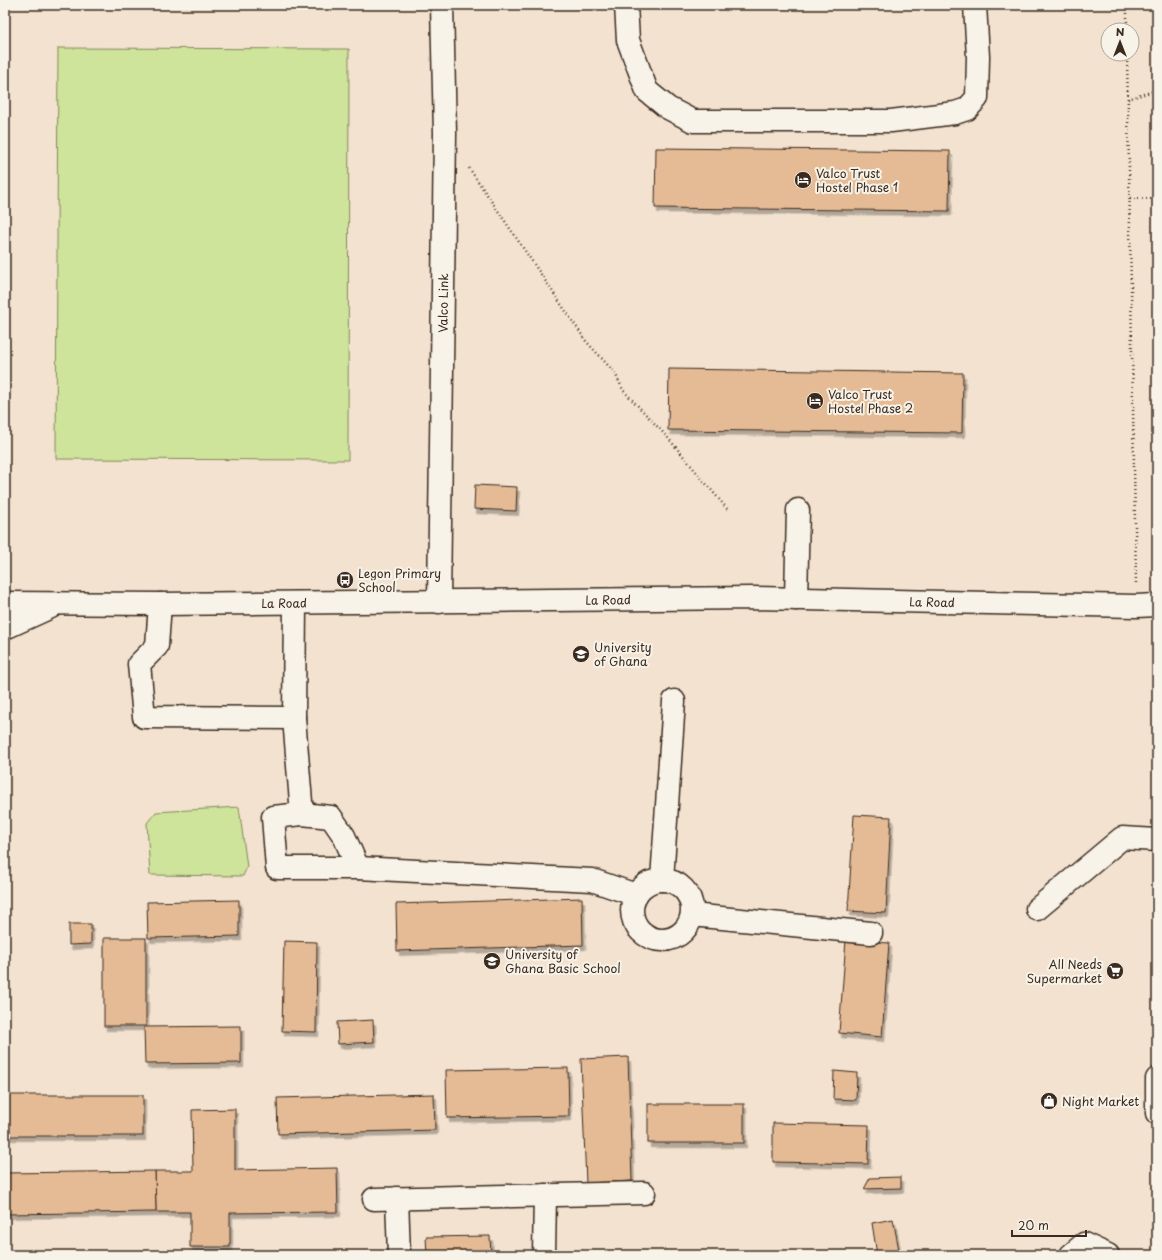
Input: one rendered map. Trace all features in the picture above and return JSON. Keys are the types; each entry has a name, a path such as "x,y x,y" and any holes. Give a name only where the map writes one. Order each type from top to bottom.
{"street":[{"name":"Valco Link","path":"439,602 445,133 442,5"},
{"path":"626,5 628,40 647,91 668,108 694,122 891,121 955,113 967,109 977,98 978,57 975,5"},
{"path":"796,599 798,510"},
{"name":"La Road","path":"5,603 160,604 796,599 1147,605"},
{"path":"295,603 294,718 302,814"},
{"name":"La Road","path":"5,628 58,604"},
{"path":"160,604 157,646 139,664 144,717 294,718"},
{"path":"662,880 674,701"},
{"path":"358,868 344,836 331,817 302,814 273,817 277,868 358,868 592,880 636,895"},
{"path":"1037,909 1122,838 1157,840"},
{"path":"662,880 673,882 682,887 689,895 692,905 692,915 689,925 682,933 673,938 662,940 652,939 643,934 636,925 632,916 632,905 636,895 643,887 652,882 662,880"},
{"path":"692,915 870,933"},
{"path":"1157,1079 1157,1113"},
{"path":"374,1199 644,1193"},
{"path":"544,1255 545,1195"},
{"path":"397,1198 399,1255"},
{"path":"1071,1255 1084,1244 1108,1255"}],"path":[{"path":"1127,5 1127,22"},
{"path":"1127,62 1130,198 1147,605"},
{"path":"1128,99 1157,90"},
{"path":"467,165 586,341 615,374 623,390 669,439 728,510"},
{"path":"1130,198 1157,200"}],"shaded area":[{"name":"University of Ghana","path":"5,5 1157,5 1157,1255 5,1255"}],"green space":[{"path":"58,48 349,49 348,460 56,459"},
{"path":"239,807 247,867 243,876 150,875 147,823 156,812"}],"building":[{"name":"Valco Trust Hostel Phase 1","path":"656,148 950,151 949,211 655,208"},
{"name":"Valco Trust Hostel Phase 2","path":"669,369 963,373 962,433 668,430"},
{"path":"475,485 517,487 516,511 474,509"},
{"path":"854,815 891,817 886,913 848,911"},
{"path":"582,898 583,945 397,951 396,904"},
{"path":"239,900 239,936 148,938 147,902"},
{"path":"69,924 91,924 91,944 69,945"},
{"path":"104,938 146,938 146,1026 104,1026"},
{"path":"846,940 889,943 882,1037 839,1033"},
{"path":"284,941 317,942 316,1032 282,1031"},
{"path":"373,1020 374,1042 338,1044 337,1022"},
{"path":"241,1026 241,1063 145,1064 144,1027"},
{"path":"628,1057 632,1181 586,1183 581,1059"},
{"path":"568,1068 569,1116 447,1118 446,1070"},
{"path":"834,1071 857,1073 856,1100 833,1099"},
{"path":"434,1094 435,1130 278,1134 277,1098"},
{"path":"8,1095 143,1095 143,1136 8,1136"},
{"path":"648,1104 744,1104 744,1143 648,1143"},
{"path":"235,1109 235,1170 337,1168 338,1212 230,1213 230,1247 190,1247 190,1212 156,1212 155,1171 193,1171 192,1110"},
{"path":"773,1123 869,1125 868,1164 773,1162"},
{"path":"155,1171 156,1212 5,1214 5,1173"},
{"path":"901,1177 901,1188 864,1189 870,1178"},
{"path":"893,1219 900,1255 877,1255 872,1223"},
{"path":"490,1236 491,1255 427,1255 426,1237"}],"place":[{"name":"Valco Trust Hostel Phase 1","path":"803,180"},
{"name":"Valco Trust Hostel Phase 2","path":"815,401"},
{"name":"Legon Primary School","path":"345,580"},
{"name":"University of Ghana","path":"581,654"},
{"name":"University of Ghana Basic School","path":"492,961"},
{"name":"All Needs Supermarket","path":"1115,971"},
{"name":"Night Market","path":"1049,1101"}]}
